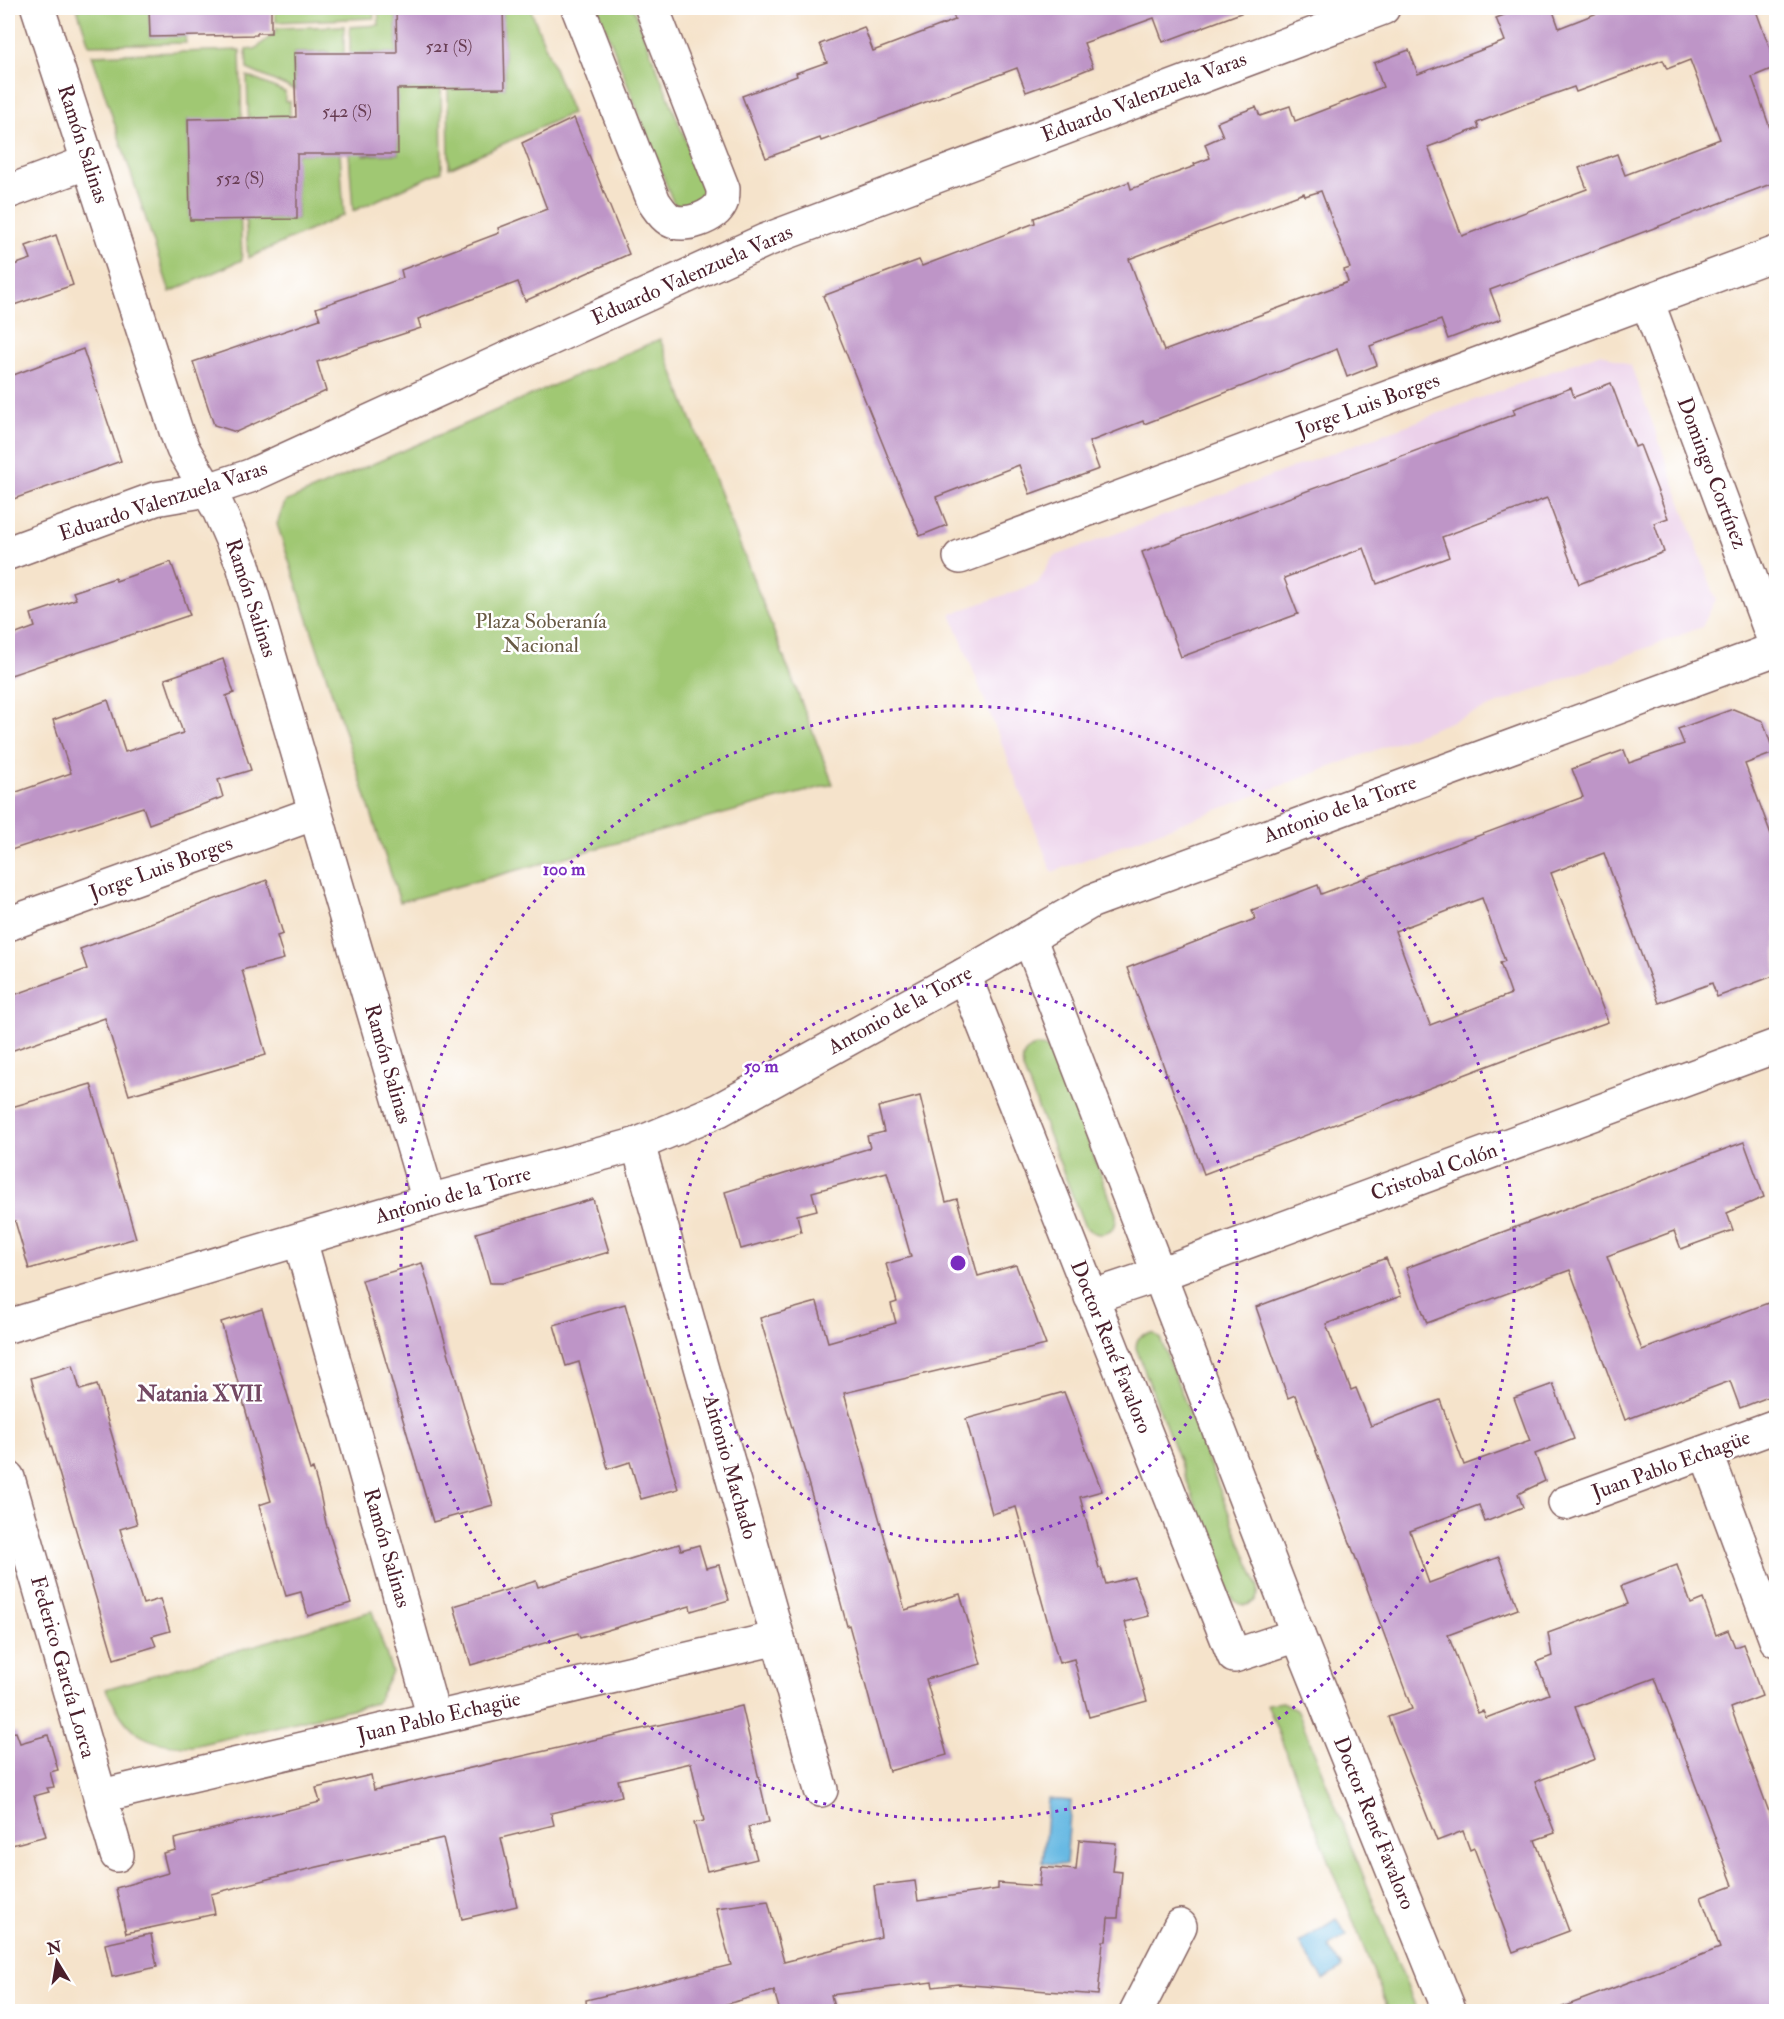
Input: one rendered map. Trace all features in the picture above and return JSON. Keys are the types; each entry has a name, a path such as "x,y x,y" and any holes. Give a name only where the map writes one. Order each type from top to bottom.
{"street":[{"name":"Ramón Salinas","path":"38,8 177,434 183,449 230,531 243,565 429,1202"},
{"path":"578,8 654,202 663,214 678,223 700,219 717,210 722,202 723,189 652,8"},
{"name":"Eduardo Valenzuela Varas","path":"8,553 155,500 208,490 250,476 764,241 1383,8"},
{"path":"8,192 88,162"},
{"path":"700,219 717,262"},
{"name":"Jorge Luis Borges","path":"960,557 1776,253"},
{"name":"Domingo Cortínez","path":"1647,301 1776,647"},
{"name":"Antonio de la Torre","path":"8,1326 429,1202 639,1144 719,1110 964,975 1092,901 1776,647"},
{"name":"Jorge Luis Borges","path":"8,924 315,813"},
{"name":"Doctor René Favaloro","path":"1029,937 1298,1635 1450,2012"},
{"name":"Doctor René Favaloro","path":"964,975 1234,1656 1298,1635"},
{"name":"Cristobal Colón","path":"1091,1297 1160,1274 1776,1046"},
{"name":"Antonio Machado","path":"639,1144 821,1790"},
{"name":"Ramón Salinas","path":"300,1240 434,1718"},
{"name":"Juan Pablo Echagüe","path":"1565,1503 1776,1426"},
{"path":"1706,1452 1776,1640"},
{"name":"Federico García Lorca","path":"8,1478 117,1855"},
{"name":"Juan Pablo Echagüe","path":"101,1796 778,1638"},
{"path":"1136,2012 1180,1926"}],"shaded area":[{"path":"1601,353 1631,366 1651,419 1716,599 1702,627 1052,872 951,614 1038,583 1053,557"}],"green space":[{"path":"77,8 149,8 150,37 185,36 186,43 89,45"},
{"path":"275,8 373,8 374,18 276,22"},
{"path":"378,8 396,8 397,53 361,53 350,70 350,27 379,25"},
{"path":"503,8 530,8 572,113 449,168 448,87 505,88"},
{"path":"598,8 633,8 706,191 705,199 683,210 673,202"},
{"path":"344,26 344,68 330,68 329,52 294,53 295,90 247,69 246,50 255,49 276,32 276,28"},
{"path":"240,50 242,134 188,120 190,220 225,219 240,203 242,260 170,292 92,55"},
{"path":"247,76 285,92 285,101 290,101 290,118 249,135"},
{"path":"441,88 442,171 353,211 348,139 363,138 363,155 398,154 397,89"},
{"path":"340,153 344,215 248,258 243,177 262,219 297,219 296,154"},
{"name":"Plaza Soberanía Nacional","path":"660,339 833,784 400,902 277,524 285,502"},
{"path":"1036,1046 1047,1048 1055,1056 1116,1214 1114,1227 1105,1233 1094,1233 1084,1225 1023,1069 1024,1054"},
{"path":"1153,1333 1160,1338 1258,1587 1256,1598 1249,1604 1239,1604 1231,1596 1136,1348 1141,1336"},
{"path":"372,1611 392,1672 376,1703 193,1746 161,1743 139,1734 121,1716 106,1689"},
{"path":"1282,1702 1297,1709 1417,2011 1389,2011 1267,1704"}],"water":[{"path":"1048,1799 1071,1801 1066,1865 1043,1863"},
{"path":"1336,1919 1347,1935 1329,1947 1342,1968 1324,1980 1299,1943"}],"building":[{"path":"149,8 271,8 271,33 150,37"},
{"path":"396,8 503,8 505,88 397,89 398,154 297,154 297,219 190,220 188,119 296,117 294,53 397,53"},
{"path":"951,8 1245,8 1246,11 1163,42 1154,18 1084,43 1093,67 1076,74 1026,92 1017,68 821,141 820,138 766,158 742,96 797,76 796,73 827,62 820,44 864,27 873,51 955,20"},
{"path":"1523,8 1552,8 1559,28 1610,8 1755,8 1776,65 1752,77 1776,145 1776,182 1490,290 1501,319 1448,339 1441,320 1370,346 1377,365 1347,377 1337,349 1144,424 1143,421 1089,442 1099,469 1030,494 1019,465 936,497 947,525 920,536 823,296 919,260 922,266 1035,223 1034,218 1129,182 1131,189 1195,166 1194,164 1210,158 1205,144 1223,136 1217,122 1234,115 1256,107 1260,116 1290,106 1295,121 1383,87 1374,63 1409,50 1418,74 1505,41 1496,18","holes":["1663,60 1667,69 1690,60 1720,139 1625,175 1617,154 1579,168 1587,189 1462,236 1428,147 1479,128 1477,123 1528,103 1574,87 1576,92","1321,191 1350,268 1344,270 1348,282 1164,351 1129,259 1304,193 1305,196"]},
{"path":"574,118 629,254 525,301 518,282 418,319 421,328 317,362 326,391 236,432 214,425 193,362 320,319 316,308 403,278 401,270 499,233 498,228 547,209 522,143"},
{"path":"56,235 73,285 8,307 8,267 31,259 26,246"},
{"path":"83,349 121,461 8,501 8,377"},
{"path":"1611,383 1635,447 1640,445 1668,518 1654,523 1664,552 1579,584 1547,498 1442,537 1449,557 1377,584 1364,548 1284,578 1298,614 1181,657 1142,552 1515,414 1513,409 1571,388 1574,397"},
{"path":"171,562 190,615 8,676 8,637 35,627 31,614 76,599 73,592 115,578 116,581"},
{"path":"223,659 234,693 226,696 251,770 218,780 223,797 149,824 143,807 8,851 8,795 71,773 53,720 108,700 125,752 183,733 165,679"},
{"path":"1733,709 1763,721 1774,753 1745,764 1776,848 1776,975 1717,997 1712,983 1659,1003 1604,853 1551,873 1608,1022 1204,1174 1127,968 1255,919 1252,910 1318,885 1321,894 1583,797 1572,769 1624,750 1629,763 1684,744 1678,729","holes":["1482,898 1505,961 1500,963 1511,994 1430,1025 1395,931"]},
{"path":"267,880 283,934 277,936 284,959 242,970 266,1055 129,1095 105,1018 8,1052 8,997 87,969 80,949"},
{"path":"91,1084 136,1238 29,1269 15,1221 8,1223 8,1108"},
{"path":"920,1096 946,1202 957,1199 978,1276 1016,1265 1046,1345 844,1393 905,1610 960,1594 981,1664 926,1679 947,1755 889,1771 760,1318 817,1302 828,1342 896,1323 891,1304 897,1302 886,1264 911,1257 887,1172 812,1192 817,1210 797,1215 801,1232 741,1249 725,1192 870,1148 867,1136 884,1132 878,1107"},
{"path":"1744,1142 1764,1197 1727,1213 1733,1230 1681,1249 1674,1231 1607,1256 1642,1350 1776,1300 1776,1394 1740,1408 1730,1381 1625,1420 1570,1270 1427,1323 1406,1268"},
{"path":"593,1199 609,1252 503,1283 490,1283 476,1233"},
{"path":"1386,1258 1401,1296 1326,1324 1351,1390 1356,1388 1371,1426 1440,1400 1464,1465 1530,1441 1514,1398 1553,1384 1574,1439 1535,1454 1545,1481 1518,1494 1523,1507 1485,1522 1479,1505 1410,1531 1429,1583 1499,1557 1518,1609 1448,1635 1478,1713 1483,1711 1486,1718 1549,1694 1536,1662 1552,1656 1548,1633 1628,1604 1621,1586 1677,1565 1691,1604 1703,1599 1716,1635 1728,1630 1735,1647 1743,1644 1762,1696 1731,1708 1776,1831 1776,2012 1561,2012 1560,2008 1720,1948 1701,1897 1733,1885 1655,1678 1575,1707 1595,1759 1535,1782 1555,1833 1535,1840 1569,1931 1513,1952 1474,1848 1470,1850 1463,1831 1437,1841 1388,1717 1412,1709 1295,1395 1288,1398 1256,1307"},
{"path":"422,1263 493,1505 433,1522 362,1280"},
{"path":"625,1304 678,1489 641,1499 630,1462 608,1469 579,1362 566,1366 554,1325"},
{"path":"262,1309 310,1470 313,1469 326,1523 351,1603 308,1616 301,1592 286,1596 259,1505 271,1501 221,1322"},
{"path":"73,1365 80,1390 97,1385 114,1442 137,1524 120,1529 143,1604 160,1599 170,1631 152,1636 156,1646 114,1659 31,1378"},
{"path":"1064,1392 1102,1491 1080,1497 1099,1568 1101,1568 1106,1584 1134,1577 1149,1616 1125,1622 1147,1701 1089,1717 1074,1659 1059,1663 1016,1507 992,1514 966,1419"},
{"path":"679,1544 681,1550 699,1545 706,1568 719,1565 729,1600 691,1611 690,1606 580,1638 578,1633 471,1665 454,1606 536,1581 538,1587"},
{"path":"742,1706 769,1822 748,1827 757,1859 707,1871 694,1823 704,1821 691,1763 618,1780 622,1796 551,1813 554,1825 501,1838 517,1906 462,1919 443,1838 211,1894 215,1914 126,1933 116,1888 168,1873 163,1853 176,1850 174,1839 320,1802 316,1788 371,1775 374,1790"},
{"path":"16,1732 20,1743 48,1735 58,1770 50,1772 54,1787 47,1788 49,1792 34,1796 46,1836 8,1846 8,1733"},
{"path":"1079,1840 1116,1843 1113,1871 1122,1872 1118,1918 1108,1918 1106,1941 1103,1941 1098,1995 958,1984 933,1987 932,1982 831,1995 835,2012 780,2012 774,1991 698,2012 587,2012 586,2000 731,1965 716,1908 768,1901 784,1962 881,1937 874,1886 915,1881 918,1901 998,1889 998,1883 1039,1886 1041,1867 1076,1870"},
{"path":"151,1934 157,1967 112,1977 105,1944"}],"district":[{"name":"Natania XVII","path":"200,1394"}]}
